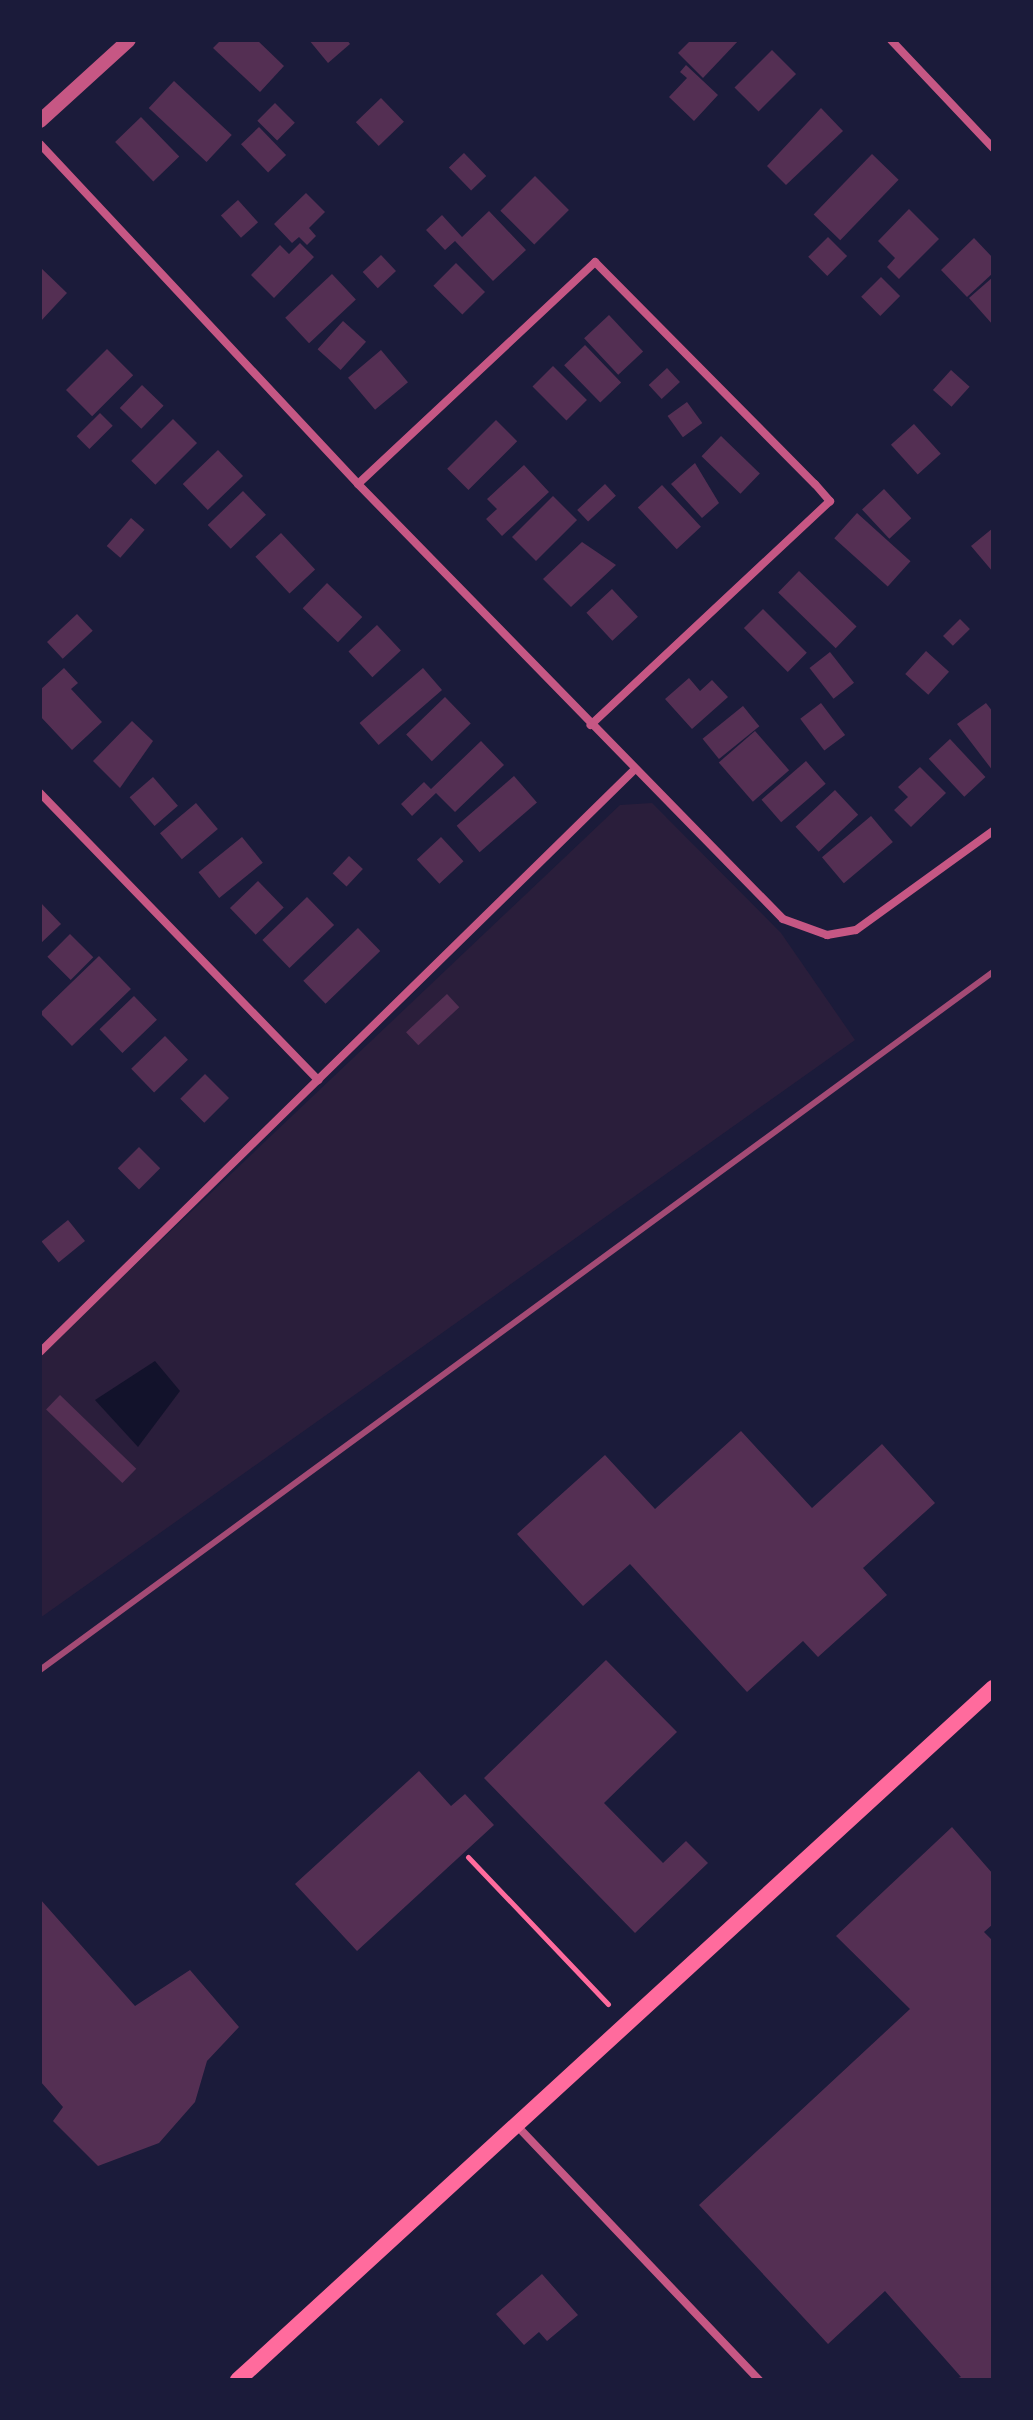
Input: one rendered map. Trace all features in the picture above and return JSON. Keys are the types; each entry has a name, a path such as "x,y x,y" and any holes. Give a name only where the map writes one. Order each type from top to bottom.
{"main road":[{"path":"238,2380 520,2129 993,1688"}],"street":[{"path":"40,121 129,40"},
{"path":"891,40 993,148"},
{"path":"40,144 358,484 633,771 783,919 827,935 856,930 993,831"},
{"path":"358,484 595,262 830,501 591,725"},
{"path":"40,1352 633,771"},
{"path":"40,793 318,1080"},
{"path":"520,2129 759,2380"}],"path":[{"path":"468,1857 608,2004"}],"shaded area":[{"path":"652,803 781,933 855,1040 40,1618 40,1355 620,805"},
{"path":"155,1361 180,1391 138,1447 95,1400"}],"building":[{"path":"221,40 257,40 284,66 260,92 213,48"},
{"path":"309,40 347,40 350,44 328,63"},
{"path":"691,40 739,40 703,78 678,53"},
{"path":"772,50 796,74 759,112 735,87"},
{"path":"686,65 718,95 694,121 669,97 687,78 680,72"},
{"path":"174,81 232,135 207,162 149,108"},
{"path":"381,98 404,122 379,146 356,122"},
{"path":"275,103 295,123 277,140 257,121"},
{"path":"821,108 843,131 786,185 767,166"},
{"path":"141,117 179,157 153,182 115,142"},
{"path":"259,127 286,155 268,172 241,144"},
{"path":"464,153 486,176 471,191 449,168"},
{"path":"872,154 899,180 840,240 814,214"},
{"path":"535,176 569,210 534,245 500,211"},
{"path":"306,193 325,212 309,228 316,236 307,245 299,237 292,243 274,224"},
{"path":"238,200 258,222 241,238 221,215"},
{"path":"909,209 939,239 899,279 887,267 895,258 878,241"},
{"path":"489,211 526,250 493,281 455,241 445,250 426,230 442,215 462,237"},
{"path":"828,237 847,256 827,276 808,257"},
{"path":"974,238 993,258 993,273 967,297 941,270"},
{"path":"300,243 314,257 274,298 251,275 280,245 289,254"},
{"path":"381,255 396,271 378,288 363,272"},
{"path":"456,263 485,292 462,315 433,286"},
{"path":"40,267 67,293 40,322"},
{"path":"332,274 356,300 309,343 285,318"},
{"path":"881,277 900,296 880,316 861,297"},
{"path":"993,277 993,325 969,298"},
{"path":"609,315 643,352 618,375 584,338"},
{"path":"343,321 366,342 341,370 318,349"},
{"path":"585,345 621,382 600,403 564,365"},
{"path":"107,349 133,375 92,416 66,390"},
{"path":"381,350 408,382 375,410 348,378"},
{"path":"553,366 587,400 566,420 532,387"},
{"path":"667,368 680,382 662,399 649,385"},
{"path":"951,370 970,387 952,407 933,390"},
{"path":"142,385 164,406 141,429 120,408"},
{"path":"687,402 702,423 683,437 668,416"},
{"path":"100,413 113,426 89,449 77,436"},
{"path":"173,419 197,443 155,485 131,461"},
{"path":"496,420 517,441 468,490 447,469"},
{"path":"914,424 941,454 918,474 891,445"},
{"path":"721,436 760,474 740,494 702,456"},
{"path":"218,450 243,476 208,510 183,484"},
{"path":"695,463 719,503 702,518 671,484"},
{"path":"524,465 549,492 502,536 486,519 497,509 487,499"},
{"path":"605,484 616,496 588,522 577,510"},
{"path":"662,485 701,527 677,549 638,508"},
{"path":"884,489 911,518 889,539 862,509"},
{"path":"243,491 266,515 231,549 208,525"},
{"path":"553,496 577,520 536,561 512,537"},
{"path":"857,513 911,561 888,586 834,538"},
{"path":"131,518 145,530 120,558 107,546"},
{"path":"993,528 993,572 971,546"},
{"path":"281,533 315,570 290,593 255,557"},
{"path":"582,542 616,565 571,607 543,579"},
{"path":"799,571 857,627 836,648 778,593"},
{"path":"327,583 362,617 338,642 303,608"},
{"path":"612,589 638,617 612,641 586,613"},
{"path":"763,609 807,653 788,672 744,628"},
{"path":"77,614 93,631 63,659 47,642"},
{"path":"960,619 970,629 953,646 943,636"},
{"path":"377,625 401,651 372,677 348,652"},
{"path":"926,651 949,672 928,695 905,674"},
{"path":"830,652 854,683 834,699 810,668"},
{"path":"64,668 78,683 71,689 102,722 72,750 40,716 40,690"},
{"path":"423,668 442,690 379,745 360,723"},
{"path":"689,678 700,691 712,680 728,697 692,729 665,699"},
{"path":"445,697 471,724 432,761 406,735"},
{"path":"821,703 845,735 824,751 800,719"},
{"path":"986,703 993,712 993,771 957,724"},
{"path":"743,706 759,726 719,759 703,739"},
{"path":"132,721 153,741 120,788 93,761"},
{"path":"755,731 789,770 753,802 719,762"},
{"path":"950,739 985,777 964,797 929,759"},
{"path":"481,741 504,765 455,812 436,793 412,816 401,804 424,782 431,789"},
{"path":"806,761 826,784 781,822 761,800"},
{"path":"920,767 946,793 911,827 894,810 908,797 898,787"},
{"path":"514,776 537,802 480,852 457,826"},
{"path":"153,777 178,806 155,826 130,797"},
{"path":"835,790 858,815 819,852 796,827"},
{"path":"196,803 218,829 182,859 160,833"},
{"path":"871,816 893,842 844,883 822,857"},
{"path":"242,837 263,863 219,898 198,872"},
{"path":"441,837 464,861 439,884 417,860"},
{"path":"349,856 363,869 347,887 333,874"},
{"path":"258,881 284,908 256,935 230,908"},
{"path":"307,897 334,925 289,968 262,940"},
{"path":"40,902 61,924 40,944"},
{"path":"358,928 380,951 326,1004 303,981"},
{"path":"70,934 93,957 71,980 47,957"},
{"path":"99,956 131,989 72,1046 40,1013"},
{"path":"447,994 459,1007 418,1045 406,1032"},
{"path":"134,996 157,1020 122,1053 99,1029"},
{"path":"165,1036 188,1060 154,1092 131,1069"},
{"path":"205,1074 229,1098 204,1123 180,1099"},
{"path":"139,1147 160,1168 139,1189 118,1168"},
{"path":"68,1220 85,1241 59,1262 42,1241"},
{"path":"60,1395 136,1469 122,1483 46,1409"},
{"path":"741,1431 812,1508 882,1444 935,1503 863,1568 887,1595 818,1657 803,1641 747,1692 630,1564 583,1606 517,1534 605,1455 655,1509"},
{"path":"606,1660 677,1732 604,1803 663,1863 686,1841 708,1863 635,1933 484,1778"},
{"path":"419,1771 451,1806 465,1794 494,1825 357,1951 295,1884"},
{"path":"952,1827 993,1874 993,1924 984,1932 993,1941 993,2380 953,2380 961,2377 885,2291 828,2344 699,2205 910,2009 836,1936"},
{"path":"40,1899 135,2006 190,1970 239,2027 207,2061 195,2102 159,2143 98,2166 53,2121 63,2107 40,2081"},
{"path":"542,2274 578,2315 547,2341 539,2332 524,2345 496,2314"}],"railway":[{"path":"40,1670 993,972"}]}
